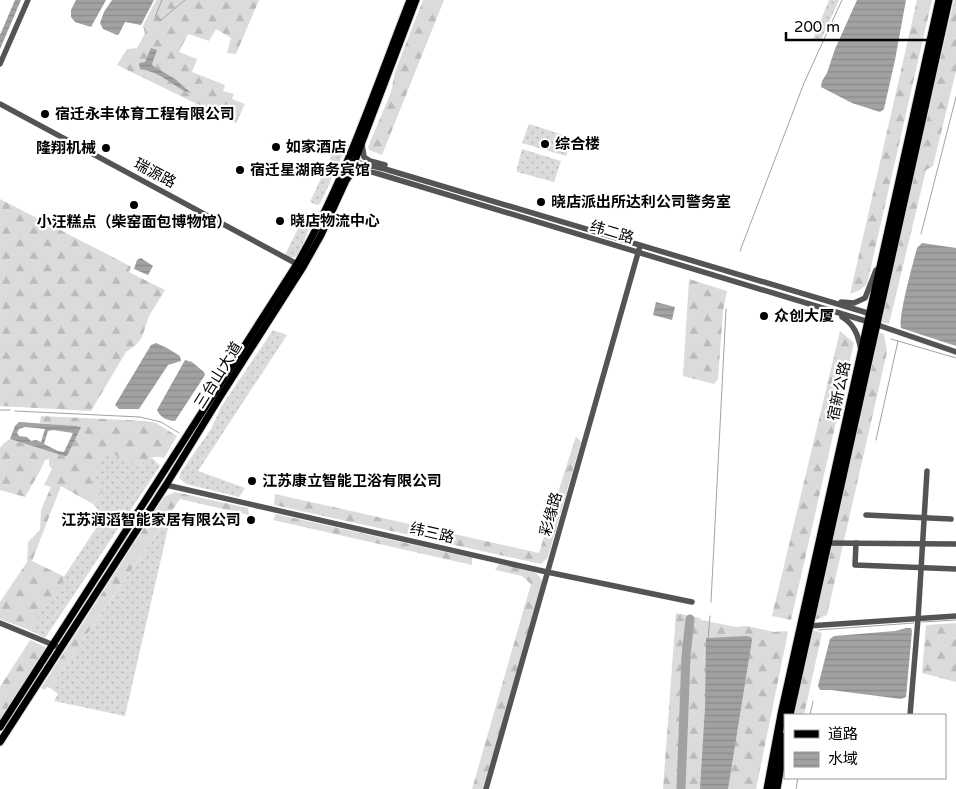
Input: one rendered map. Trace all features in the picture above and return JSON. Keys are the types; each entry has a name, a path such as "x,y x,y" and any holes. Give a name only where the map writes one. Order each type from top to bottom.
{"highway":[{"name":"宿新公路","path":"789,714 862,354 872,320 940,0"},
{"name":"宿新公路","path":"768,789 782,714 823,543 872,320 948,0"},
{"path":"776,789 784,743"}],"main road":[{"name":"三台山大道","path":"0,742 56,646 297,264 323,215 340,177 410,0"},
{"name":"三台山大道","path":"0,727 166,486 303,267 321,235 345,184 416,0"}],"street":[{"path":"0,62 28,0"},
{"name":"瑞源路","path":"0,104 297,264"},
{"path":"363,140 362,154 366,159 410,173 426,182"},
{"name":"纬二路","path":"352,167 359,164 368,164 821,299 872,320"},
{"path":"340,177 352,167"},
{"name":"纬二路","path":"345,184 354,174 361,171 369,172 809,304 872,320"},
{"path":"821,299 848,304 865,298 872,285 892,220"},
{"name":"彩缘路","path":"486,789 640,246"},
{"path":"809,304 848,321 856,330 862,354"},
{"path":"872,320 956,352"},
{"path":"910,714 927,471"},
{"name":"纬三路","path":"166,486 548,572 692,602"},
{"path":"866,515 951,519"},
{"path":"823,543 956,544"},
{"path":"856,543 855,565 956,569"},
{"path":"808,626 956,616"},
{"path":"0,623 56,646"}],"green space":[{"path":"156,0 259,0 236,54 227,53 231,38 216,29 209,41 188,34 179,52 197,59 192,72 225,85 223,91 234,94 232,99 245,104 236,123 117,65 127,49 137,48 145,33 143,26"},
{"path":"423,0 444,0 382,155 369,150 368,147 391,92 395,72"},
{"path":"829,0 839,0 820,42 813,39"},
{"path":"917,0 932,0 867,284 860,290 850,294"},
{"path":"954,0 956,0 956,71 933,166 926,170 889,324 880,322"},
{"path":"529,124 573,138 566,156 522,143"},
{"path":"326,145 344,152 320,204 317,205 310,202 332,154 324,150"},
{"path":"522,149 561,161 554,182 517,172"},
{"path":"0,199 130,266 129,272 165,290 149,316 142,337 136,345 126,352 91,411 0,406"},
{"path":"306,212 313,219 299,253 294,257 289,257 285,255"},
{"path":"689,279 727,291 723,311 718,379 714,384 683,376"},
{"path":"273,330 287,335 198,471 245,488 239,497 186,484 179,478 181,472 211,429 221,407"},
{"path":"840,331 854,343 791,620 772,616"},
{"path":"877,332 884,334 887,352 827,615 813,621"},
{"path":"41,416 146,421 156,423 177,436 164,458 150,458 140,466 106,451 91,483 105,488 93,504 61,486 32,561 65,577 29,630 0,619 0,602 27,562 28,542 40,530 41,510 51,487 44,485 52,469 49,466 49,459 45,460 25,497 0,490 0,448 10,439 67,456 80,427 40,423"},
{"path":"576,436 581,442 548,557 541,564 274,505 275,494 539,553"},
{"path":"106,450 140,466 146,459 152,458 160,466 45,638 29,630 104,516 93,504 105,489 91,483"},
{"path":"175,492 248,508 249,515 180,499 50,688 47,687 44,690 41,688 164,497"},
{"path":"172,511 125,716 54,701 58,694 50,688"},
{"path":"276,514 472,558 472,565 273,520"},
{"path":"499,564 531,571 540,577 542,582 484,789 472,789 531,584 522,576 495,570"},
{"path":"676,613 736,627 747,626 774,632 788,632 756,789 663,789"},
{"path":"956,623 956,682 922,673 926,625"},
{"path":"812,630 822,633 804,714 792,714"},
{"path":"30,640 45,647 45,650 0,722 0,687"}],"water":[{"path":"15,0 21,0 0,49 0,35"},
{"path":"76,0 106,0 91,27 75,22 71,17 71,10"},
{"path":"112,0 154,0 141,25 125,22 117,35 103,29 100,23 104,12"},
{"path":"857,0 906,0 884,109 880,112 852,103 821,87 835,49"},
{"path":"151,48 157,50 153,66 175,79 191,93 156,74 140,69 139,63 145,62"},
{"path":"922,243 956,248 956,346 901,328 909,277 917,248"},
{"path":"141,258 153,266 148,275 134,269 137,260"},
{"path":"656,302 675,307 672,320 653,315"},
{"path":"156,343 180,356 181,361 168,365 139,409 119,409 115,405 151,345"},
{"path":"185,360 192,362 205,375 175,421 169,420 162,417 157,410"},
{"path":"19,422 81,427 67,456 64,456 10,439 15,426","holes":["25,427 45,429 41,442 31,441 27,437 19,436 17,433 19,429","48,431 73,433 64,452 44,444"]},
{"path":"911,628 912,631 906,697 901,699 820,690 818,686 830,639 834,636 895,631"},
{"path":"751,637 752,640 728,789 700,789 705,708 706,638"}],"waterway":[{"path":"162,0 155,17 161,20 185,0"},
{"path":"740,251 804,83 842,0"},
{"path":"921,234 956,97"},
{"path":"711,602 726,309"},
{"path":"891,339 956,358"},
{"path":"876,440 898,341"},
{"path":"0,410 10,410"},
{"path":"15,411 140,417 161,422 179,433"},
{"path":"708,639 710,616"},
{"path":"681,789 686,656 690,619"},
{"path":"922,622 956,620"},
{"path":"818,630 914,623"},
{"path":"810,714 813,701"},
{"path":"796,789 798,779"}],"place":[{"name":"宿迁永丰体育工程有限公司","path":"45,114"},
{"name":"综合楼","path":"545,144"},
{"name":"如家酒店","path":"276,147"},
{"name":"隆翔机械","path":"106,148"},
{"name":"宿迁星湖商务宾馆","path":"240,170"},
{"name":"晓店派出所达利公司警务室","path":"541,202"},
{"name":"小汪糕点（柴窑面包博物馆）","path":"134,205"},
{"name":"晓店物流中心","path":"280,221"},
{"name":"众创大厦","path":"764,316"},
{"name":"江苏康立智能卫浴有限公司","path":"252,481"},
{"name":"江苏润滔智能家居有限公司","path":"251,520"}]}
